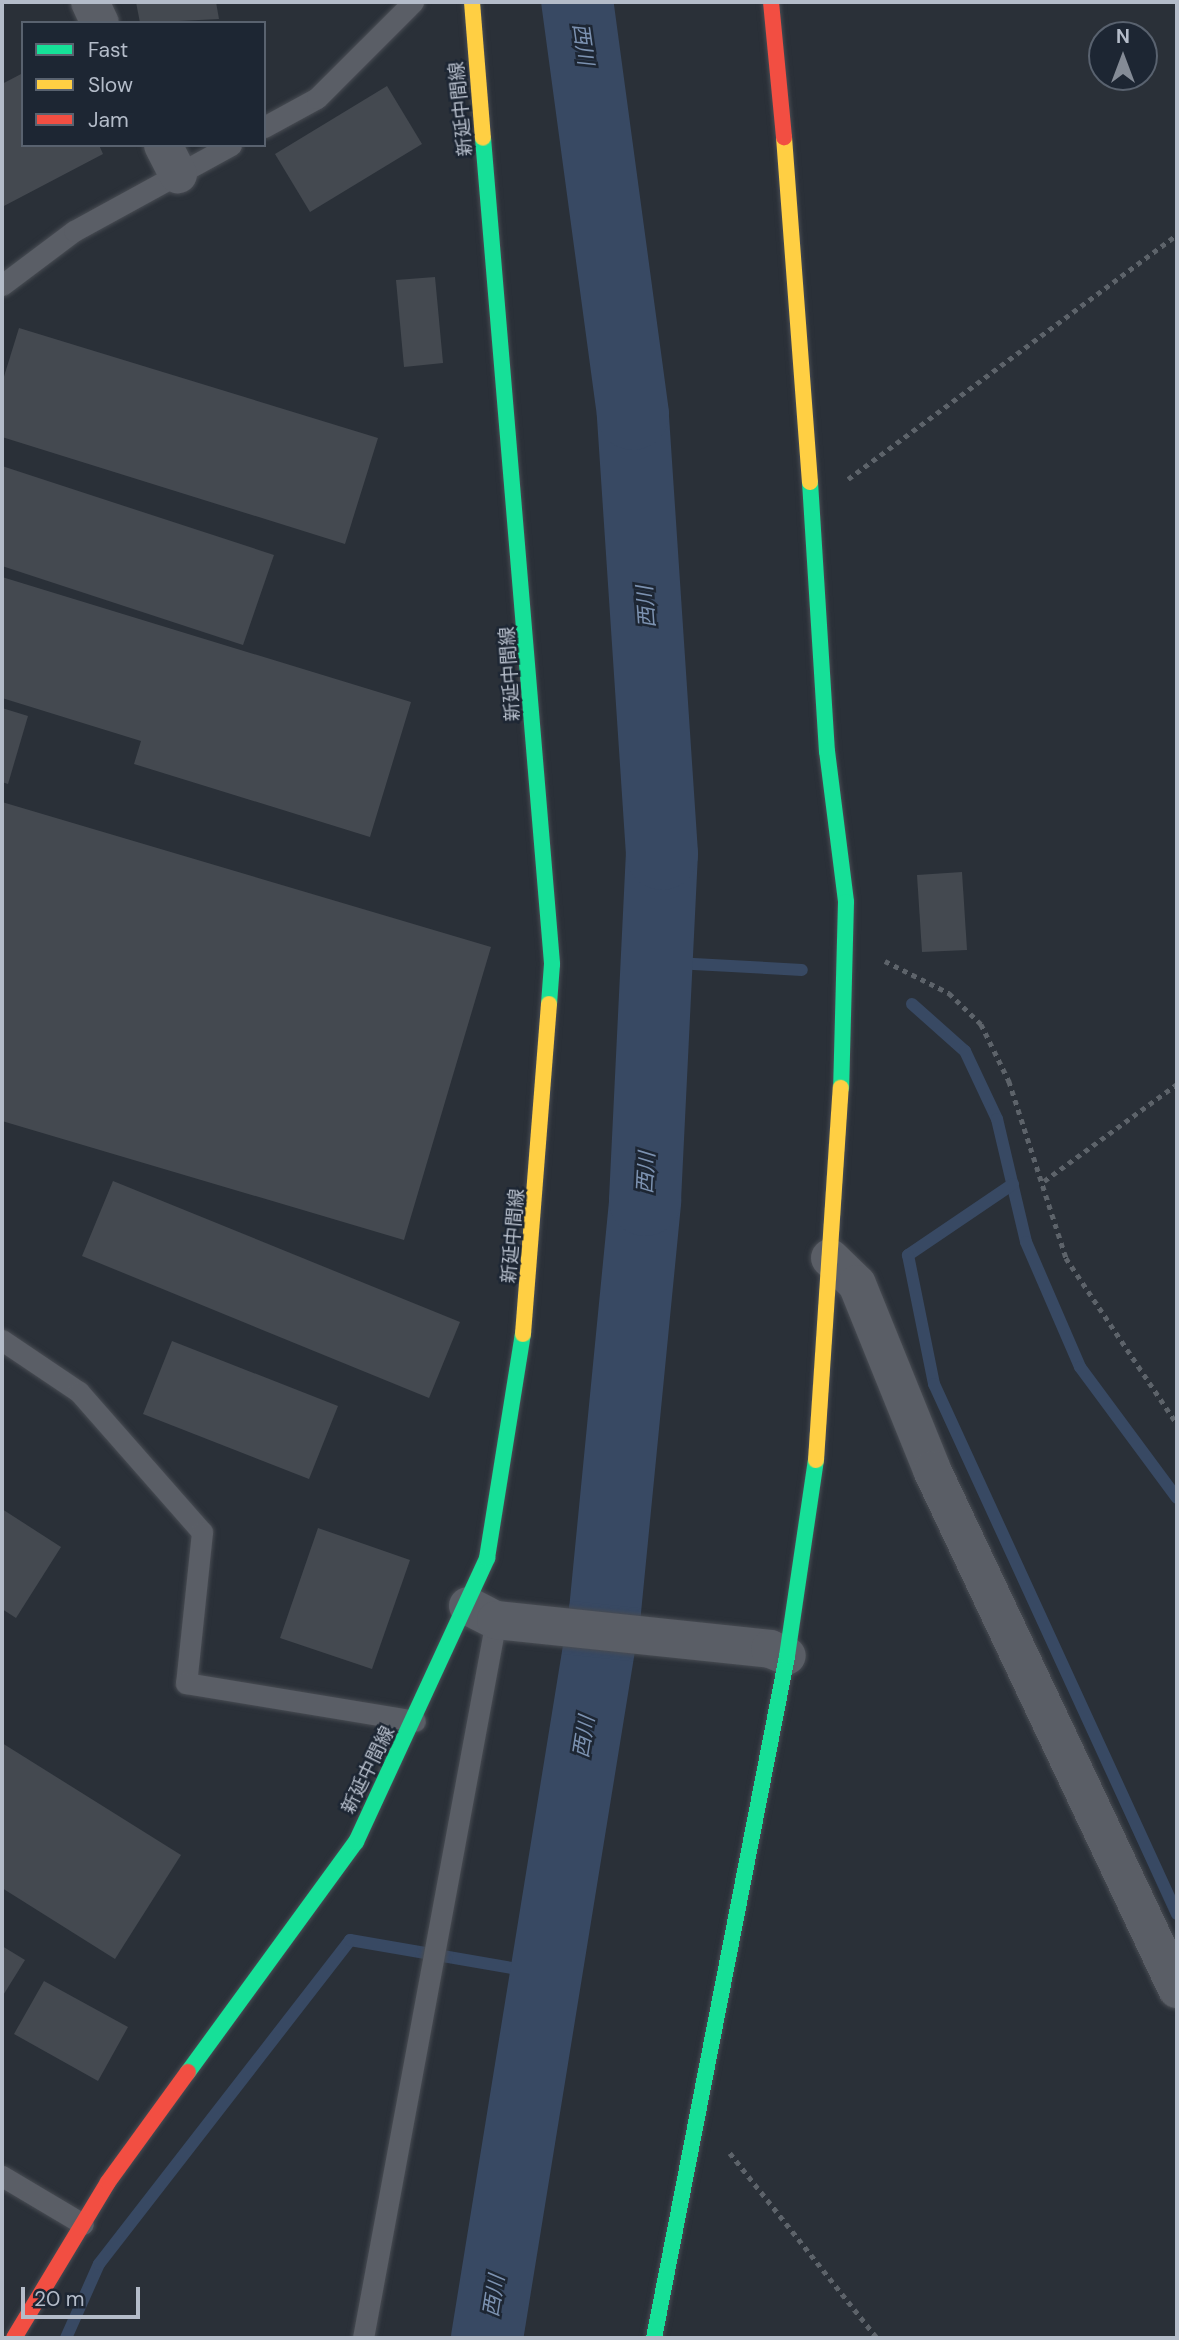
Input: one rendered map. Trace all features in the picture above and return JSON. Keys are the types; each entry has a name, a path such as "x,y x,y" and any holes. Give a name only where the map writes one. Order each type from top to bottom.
{"main road":[{"name":"新延中間線","path":"14,2338 83,2224 356,1842 415,1721 493,1616 487,1558 531,1282 552,964 472,2"},
{"path":"654,2338 779,1653 814,1483 830,1258 839,1178 846,902 827,751 813,497 771,2"}],"street":[{"path":"90,2 99,21"},
{"path":"830,1258 857,1284 932,1470 1177,1989"},
{"path":"493,1616 779,1653"}],"lane":[{"path":"266,126 317,98 413,2"},
{"path":"2,285 170,160 223,147"},
{"path":"2,1340 79,1392 202,1532 186,1683 415,1721"},
{"path":"363,2338 426,2026 493,1616"},
{"path":"2,2176 83,2224"}],"path":[{"path":"813,497 871,467 1177,235"},
{"path":"844,956 908,968 949,993 981,1024 1009,1081 1044,1181 1066,1258 1177,1424"},
{"path":"1044,1181 1177,1084"},
{"path":"722,2144 877,2338"}],"building":[{"path":"136,2 216,2 219,19 180,21 140,21"},
{"path":"21,74 21,147 100,147 103,154 2,207 2,84"},
{"path":"387,86 422,144 310,212 275,154"},
{"path":"435,277 443,363 404,367 396,280"},
{"path":"19,328 378,438 345,544 2,437 2,383"},
{"path":"2,466 274,555 243,645 2,566"},
{"path":"2,577 411,702 370,837 134,764 141,741 2,698"},
{"path":"2,708 28,716 8,784 2,782"},
{"path":"2,802 491,947 404,1240 2,1121"},
{"path":"962,872 967,950 922,952 917,875"},
{"path":"113,1181 460,1322 429,1398 82,1256"},
{"path":"172,1341 338,1406 309,1479 143,1414"},
{"path":"2,1509 61,1547 16,1618 2,1609"},
{"path":"318,1528 410,1560 372,1669 280,1638"},
{"path":"2,1743 181,1855 115,1959 2,1888"},
{"path":"2,1946 25,1960 2,1997"},
{"path":"44,1981 128,2027 98,2081 14,2034"}],"waterway":[{"name":"西川","path":"487,2338 605,1611 645,1200 662,854 633,414 577,2"},
{"path":"656,962 802,970"},
{"path":"912,1004 965,1051 997,1119 1026,1242 1080,1367 1177,1498"},
{"path":"1013,1184 908,1255 934,1384 1177,1914"},
{"path":"66,2338 99,2264 350,1940 546,1974"}],"traffic: fast":[{"path":"483,138 552,964 549,1004"},
{"path":"810,482 827,751 846,902 841,1088"},
{"path":"188,2072 356,1842 487,1558 523,1334"},
{"path":"654,2338 787,1656 816,1460"}],"traffic: slow":[{"path":"472,2 483,138"},
{"path":"784,137 810,482"},
{"path":"523,1334 549,1004"},
{"path":"816,1460 841,1088"}],"traffic: jam":[{"path":"771,2 784,137"},
{"path":"14,2338 108,2182 188,2072"}]}
